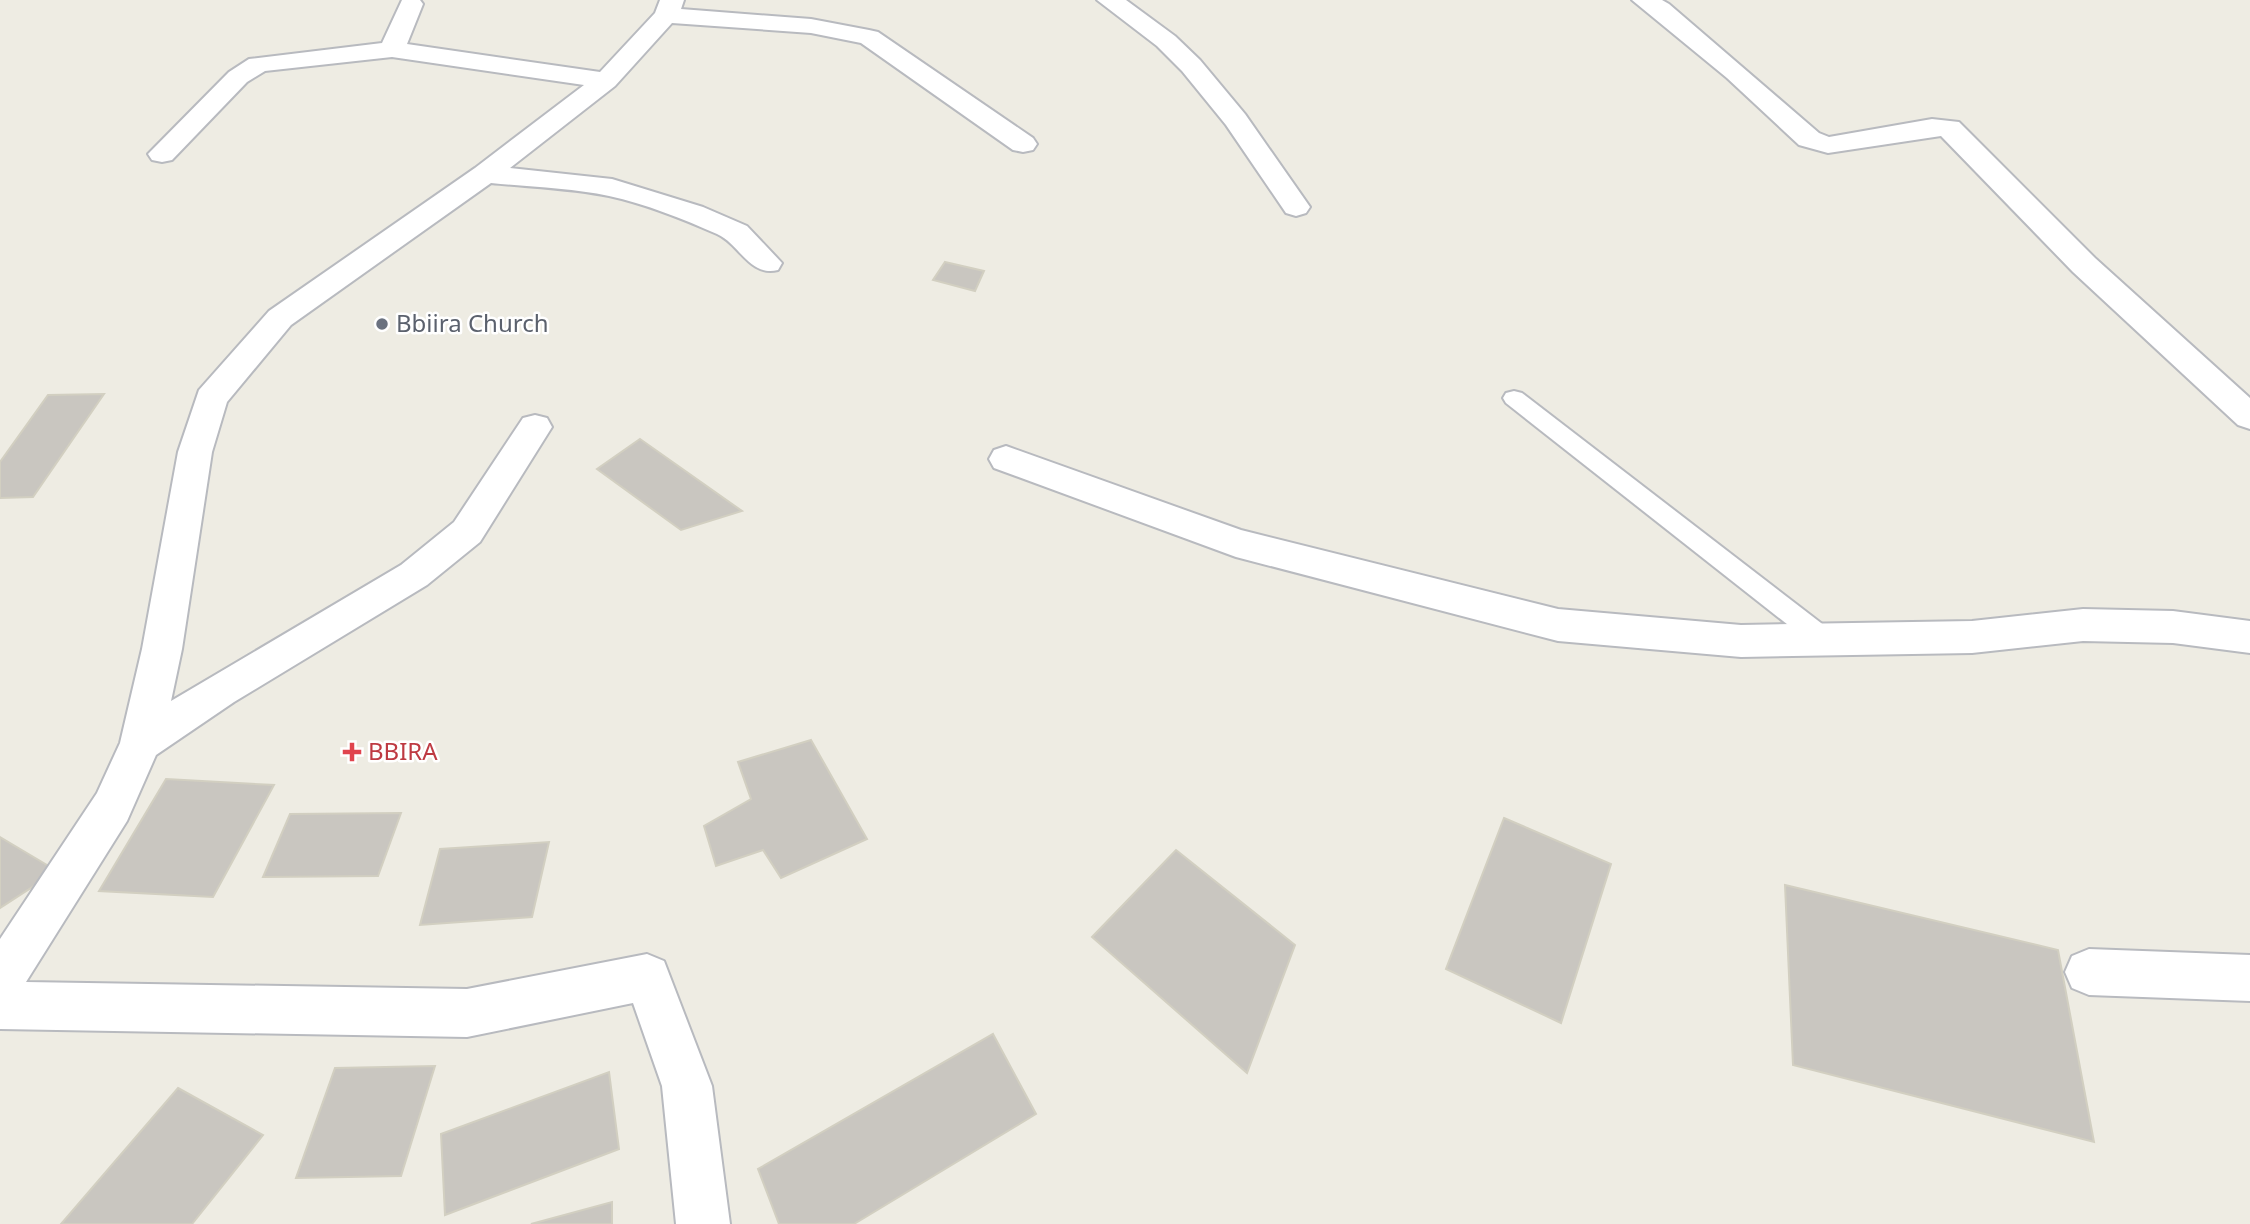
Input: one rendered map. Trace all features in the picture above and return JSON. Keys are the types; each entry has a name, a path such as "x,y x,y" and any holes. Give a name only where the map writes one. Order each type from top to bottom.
{"street":[{"path":"1109,0 1131,12 1196,69 1240,125 1296,207"},
{"path":"1644,0 1660,9 1698,41 1809,139 1828,145 1932,127 1950,128 2084,265 2250,417"},
{"path":"392,49 411,4"},
{"path":"0,980 112,807 141,743 162,649 195,452 211,398 280,318 485,174 606,81 669,7 811,26 869,37 1023,144"},
{"path":"162,154 238,77 258,64 392,49 606,81"},
{"path":"485,174 612,188 693,213 737,232 767,263"},
{"path":"141,743 220,690 414,575 457,541 467,532 535,427"},
{"path":"1006,459 1236,543 1558,625 1741,641 1972,637 2083,625 2173,627 2250,637"},
{"path":"2089,972 2250,978"},
{"path":"0,1004 467,1013 647,976 687,1086 703,1224"}],"lane":[{"path":"1514,398 1825,640"}],"building":[{"path":"945,262 984,271 975,291 933,280"},
{"path":"104,394 33,497 0,498 0,462 48,395"},
{"path":"640,439 742,511 681,530 597,469"},
{"path":"811,740 867,839 781,878 763,850 716,866 704,826 751,799 738,762"},
{"path":"166,779 274,785 213,897 99,891"},
{"path":"401,813 378,876 263,877 290,814"},
{"path":"1504,818 1611,864 1561,1023 1446,969"},
{"path":"0,837 57,871 0,908"},
{"path":"549,842 532,917 420,925 440,849"},
{"path":"1176,850 1295,945 1247,1073 1092,937"},
{"path":"1785,885 2058,950 2094,1142 1793,1065"},
{"path":"993,1034 1036,1114 854,1224 779,1224 758,1169"},
{"path":"435,1066 401,1176 296,1178 335,1068"},
{"path":"609,1072 619,1149 445,1215 441,1134"},
{"path":"178,1088 263,1135 192,1224 61,1224"},
{"path":"612,1202 612,1224 531,1224"}],"place":[{"name":"Bbiira Church","path":"382,324"},
{"name":"BBIRA","path":"352,752"}]}
